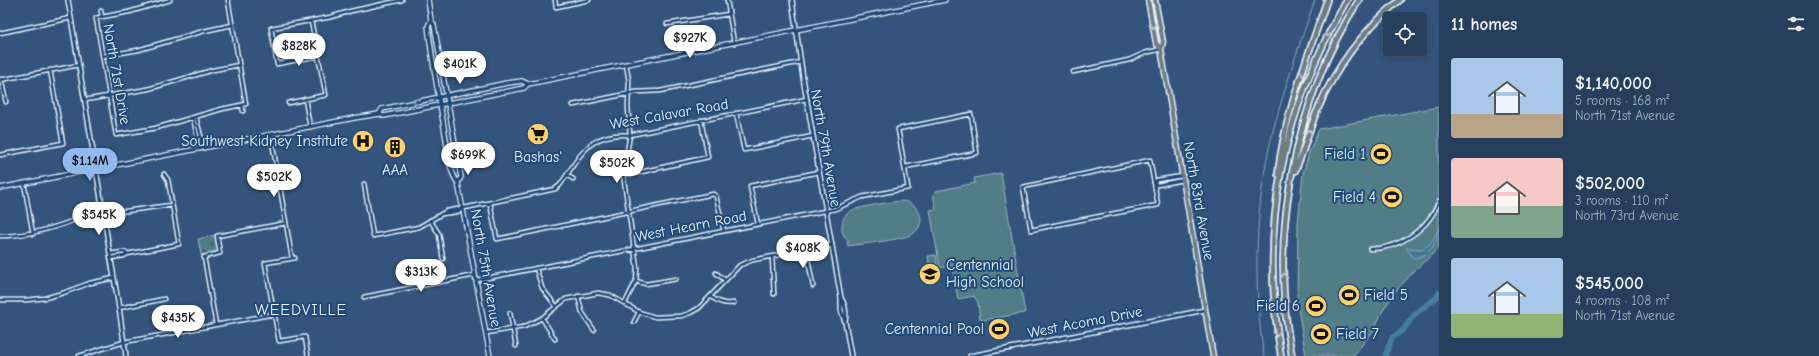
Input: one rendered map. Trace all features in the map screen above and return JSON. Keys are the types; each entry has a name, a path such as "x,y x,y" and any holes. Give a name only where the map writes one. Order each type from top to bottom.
{"highway":[{"path":"1280,356 1273,292 1272,252 1279,159 1290,112 1327,0"},
{"path":"1276,197 1286,147 1304,89 1322,46 1347,0"},
{"path":"1292,356 1286,315 1283,266 1284,227 1291,182 1300,137 1319,80 1346,23 1359,0"},
{"path":"1291,182 1316,112 1333,78 1349,53 1367,31 1400,0"}],"main road":[{"name":"North 75th Avenue","path":"428,0 431,20 434,25 461,177 458,184"},
{"path":"0,188 379,114 384,116 440,106 524,88 528,84 933,1 945,0"},
{"name":"North 83rd Avenue","path":"1148,0 1156,43 1161,49"},
{"name":"North 83rd Avenue","path":"1155,0 1163,42 1161,49 1213,356"},
{"name":"North 75th Avenue","path":"431,20 428,26 438,98 449,157 454,178 458,184 490,356"},
{"path":"379,114 382,109 446,96 522,81 528,84"}],"street":[{"path":"68,0 126,356"},
{"path":"101,11 102,17 129,12 170,0"},
{"path":"200,149 193,118 246,104 228,0"},
{"path":"318,56 277,64 271,28 311,21 402,0"},
{"path":"555,0 556,7 589,0"},
{"path":"727,0 734,43"},
{"name":"North 79th Avenue","path":"792,0 819,172 841,298 844,304 846,316 845,322 851,356"},
{"path":"667,24 729,14"},
{"name":"North 71st Drive","path":"102,17 96,18 116,135 156,128 193,118"},
{"path":"0,32 71,18"},
{"path":"288,103 326,95 311,21"},
{"path":"103,56 138,50 204,31 232,25"},
{"path":"1073,72 1129,60 1145,53 1161,49"},
{"path":"573,105 629,94 660,91 801,62"},
{"path":"625,304 636,281 637,268 623,174 630,135 629,81 626,64"},
{"path":"6,102 1,80 79,65"},
{"path":"85,100 155,88 213,70 239,65"},
{"path":"0,155 63,143 50,70"},
{"path":"305,99 310,127"},
{"name":"West Calavar Road","path":"364,184 373,236 416,228 447,211 550,191 557,187 567,175 583,151 595,141 608,135 630,135 807,99"},
{"path":"242,105 243,111"},
{"path":"736,113 744,150 813,136"},
{"path":"971,114 977,152 905,167 898,129 971,114"},
{"path":"196,117 204,148"},
{"path":"616,174 632,174 708,157 702,120"},
{"path":"271,135 286,223 294,258 265,263 279,341 305,337 308,356"},
{"path":"1150,160 1154,183 1158,205 1031,230 1022,187 1150,160"},
{"name":"West Hearn Road","path":"477,280 835,209 862,197 908,188 905,167"},
{"path":"758,224 750,186 819,172"},
{"path":"110,256 120,257 127,254 179,244 168,180 164,174"},
{"path":"567,175 573,179"},
{"path":"1154,183 1164,179 1183,178"},
{"path":"1154,183 1165,183 1183,178"},
{"path":"1164,179 1165,183"},
{"path":"24,183 33,234"},
{"path":"490,203 497,239 590,221 628,211 716,195 724,231"},
{"path":"1370,249 1393,245 1411,236 1428,220 1439,201"},
{"path":"104,216 113,217 119,214 172,205"},
{"path":"104,216 112,213 119,214"},
{"path":"112,213 113,217"},
{"path":"430,220 439,234 443,259"},
{"path":"0,236 33,234 72,222"},
{"path":"216,325 204,257 220,253 217,236 286,223"},
{"path":"486,333 524,327 542,318 566,300 578,296 598,293 610,295 639,312 660,318 681,316 694,311 711,297 740,265 753,260 832,244"},
{"path":"806,249 813,286"},
{"path":"110,256 119,253 127,254"},
{"path":"119,253 120,257"},
{"path":"772,257 774,294"},
{"path":"536,268 542,288 556,306"},
{"path":"716,273 725,280"},
{"path":"364,297 476,275"},
{"path":"0,300 26,300 49,297 90,283 114,278"},
{"path":"636,281 646,284 676,279"},
{"path":"578,296 582,312 594,330"},
{"path":"711,297 720,303 728,304 734,302"},
{"path":"119,308 164,299"},
{"name":"West Acoma Drive","path":"970,356 1205,310"},
{"path":"634,322 639,312"},
{"path":"510,313 516,346"},
{"path":"79,356 124,342 274,314"},
{"path":"542,318 555,338"}],"green space":[{"path":"1439,107 1439,248 1416,269 1394,293 1381,314 1374,330 1353,356 1306,356 1297,303 1298,223 1303,173 1310,150 1319,129"},
{"path":"1001,173 1025,313 983,320 980,319 978,303 974,296 958,299 952,268 968,265 968,263 940,268 930,210 936,209 933,194 936,191 975,183 974,178"},
{"path":"903,201 909,202 913,205 920,214 920,224 914,233 893,240 848,246 847,242 850,242 846,239 842,231 842,224 843,219 849,212 869,206"},
{"path":"215,235 218,253 201,255 198,239"},
{"path":"936,255 938,271 930,272 928,256"}],"water":[{"path":"1439,226 1439,232 1432,248 1424,255 1413,258 1406,248 1419,249 1426,247 1434,237"},
{"name":"Centennial Pool","path":"1004,321 1006,331 998,333 996,330 997,336 992,335 989,332 988,330 997,328 996,323"}],"waterway":[{"path":"1264,356 1260,328 1257,270 1257,241 1263,183 1274,127 1283,95 1315,0"},
{"path":"1385,356 1392,338 1403,330 1415,314 1436,298 1439,293"}],"place":[{"name":"Bashas'","path":"538,134"},
{"name":"Southwest Kidney Institute","path":"363,141"},
{"name":"AAA","path":"395,147"},
{"name":"Field 1","path":"1381,154"},
{"name":"Field 4","path":"1392,197"},
{"name":"Centennial High School","path":"930,274"},
{"name":"Field 5","path":"1349,295"},
{"name":"Field 6","path":"1316,306"},
{"name":"Centennial Pool","path":"999,329"},
{"name":"Field 7","path":"1321,334"}],"district":[{"name":"WEEDVILLE","path":"301,310"}]}
